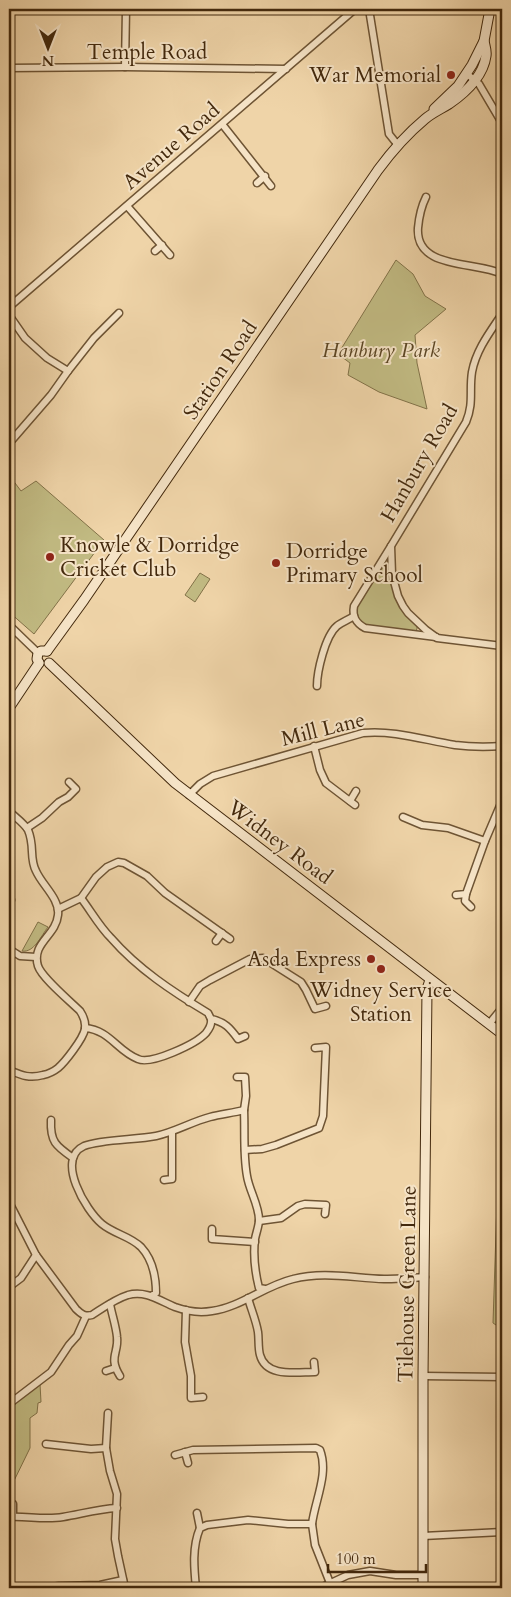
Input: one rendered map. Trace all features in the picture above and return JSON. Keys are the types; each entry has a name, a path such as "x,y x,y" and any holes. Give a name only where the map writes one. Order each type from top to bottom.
{"street":[{"path":"125,67 126,9"},
{"path":"327,9 332,9"},
{"name":"Avenue Road","path":"9,307 355,9"},
{"path":"369,9 389,134 397,144"},
{"name":"Station Road","path":"430,115 433,109 458,86 467,74 484,41 490,9"},
{"name":"Station Road","path":"43,652 84,600 345,217 397,144 430,115 457,98 475,81 483,69 487,55 484,41"},
{"name":"Temple Road","path":"9,68 286,69"},
{"path":"467,74 479,84 502,123"},
{"path":"222,124 271,186"},
{"path":"257,183 265,176"},
{"path":"426,197 421,206 418,236 424,250 443,261 483,268 502,274"},
{"path":"127,206 170,255"},
{"path":"155,251 162,245"},
{"path":"12,440 51,395 94,338 119,313"},
{"name":"Hanbury Road","path":"354,616 354,606 466,422 471,407 474,362 483,343 502,314"},
{"path":"9,315 25,338 47,358 68,371"},
{"name":"Hanbury Road","path":"391,546 392,574 398,596 408,613 426,630 438,638"},
{"path":"317,686 317,676 328,639 335,627 354,616 360,625 365,628 502,646"},
{"path":"9,625 51,657 49,662 44,665 36,659 43,652"},
{"name":"Widney Road","path":"49,662 189,795 502,1034"},
{"path":"9,708 39,663"},
{"name":"Mill Lane","path":"189,795 200,784 213,776 362,733 391,732 454,745 502,746"},
{"path":"314,746 323,779 326,783 352,803 356,791"},
{"path":"27,828 42,818 76,789 69,782"},
{"path":"471,907 465,901 466,894 502,801"},
{"path":"9,811 27,828 33,847 32,862 35,871 58,909 56,924 38,949 36,957 38,968 83,1016 85,1028 76,1047 59,1067 52,1072 42,1076 27,1077 20,1076 9,1070"},
{"path":"403,816 422,825 448,828 485,841"},
{"path":"58,909 81,898 96,877 113,864 118,862 124,863 147,876 165,893 230,939"},
{"path":"456,895 466,894"},
{"path":"81,898 109,937 127,955 158,981 208,1013 211,1019 209,1029 195,1041 153,1060 145,1061 135,1058 100,1030 85,1028"},
{"path":"216,941 222,933"},
{"path":"9,949 20,956 36,957"},
{"path":"189,1002 200,986 210,980 250,959 263,958 301,982 315,1010 326,1006"},
{"name":"Tilehouse Green Lane","path":"423,1588 427,989 430,980"},
{"path":"489,1024 502,1008"},
{"path":"211,1019 225,1024 238,1039 245,1036"},
{"path":"245,1150 262,1149 276,1145 319,1128 323,1116 326,1047 315,1048"},
{"path":"237,1077 245,1077 246,1096 244,1110 247,1177 259,1221 254,1242 256,1276 259,1288 264,1288"},
{"path":"151,1296 156,1293 156,1280 148,1256 134,1242 112,1231 97,1219 82,1196 72,1174 74,1154 83,1147 172,1132 208,1117 244,1110"},
{"path":"48,1124 54,1142 73,1158"},
{"path":"164,1180 172,1179 172,1132"},
{"path":"9,1202 36,1255 76,1309 86,1316 92,1315 128,1295 143,1294 176,1307 198,1312 213,1311 240,1303 264,1288 294,1278 320,1275 383,1279 425,1277"},
{"path":"259,1221 281,1218 289,1210 305,1204 326,1205 325,1214"},
{"path":"212,1229 212,1239 254,1242"},
{"path":"9,1287 21,1278 36,1255"},
{"path":"248,1298 258,1332 260,1356 263,1363 272,1370 281,1372 315,1372 314,1362"},
{"path":"110,1304 118,1340 114,1354 115,1368 120,1376"},
{"path":"186,1310 185,1342 191,1376 191,1398 203,1397"},
{"path":"9,1404 51,1372 77,1336 86,1316"},
{"path":"106,1371 115,1368"},
{"path":"424,1376 502,1377"},
{"path":"108,1413 106,1448 110,1471 118,1494 115,1539 126,1588"},
{"path":"46,1444 90,1450 106,1448"},
{"path":"175,1456 193,1450 316,1448 320,1450 322,1456 322,1478 312,1524 315,1545 330,1583"},
{"path":"185,1452 188,1463"},
{"path":"13,1504 11,1517 63,1517 117,1508"},
{"path":"196,1588 194,1554 200,1528 197,1513"},
{"path":"200,1528 207,1525 248,1520 312,1524"},
{"path":"423,1536 502,1532"},
{"path":"320,1588 348,1575 370,1572 422,1575"},
{"path":"45,1588 100,1585 123,1580"}],"green space":[{"name":"Hanbury Park","path":"396,260 413,274 425,296 446,309 415,335 417,363 427,409 379,392 348,375 350,363 338,354"},
{"name":"Knowle & Dorridge Cricket Club","path":"9,475 21,491 36,481 104,540 34,634 9,612"},
{"path":"385,564 398,601 404,612 417,627 415,632 367,627 358,620 356,608 382,565"},
{"path":"200,573 210,579 195,602 185,595"},
{"path":"38,922 48,927 34,947 22,951"},
{"path":"497,1201 502,1201 502,1329 493,1323"},
{"path":"40,1384 41,1402 38,1403 37,1413 30,1418 30,1448 9,1491 9,1409"}],"place":[{"name":"War Memorial","path":"451,75"},
{"name":"Knowle & Dorridge Cricket Club","path":"50,557"},
{"name":"Dorridge Primary School","path":"276,563"},
{"name":"Asda Express","path":"371,959"},
{"name":"Widney Service Station","path":"381,969"}]}
